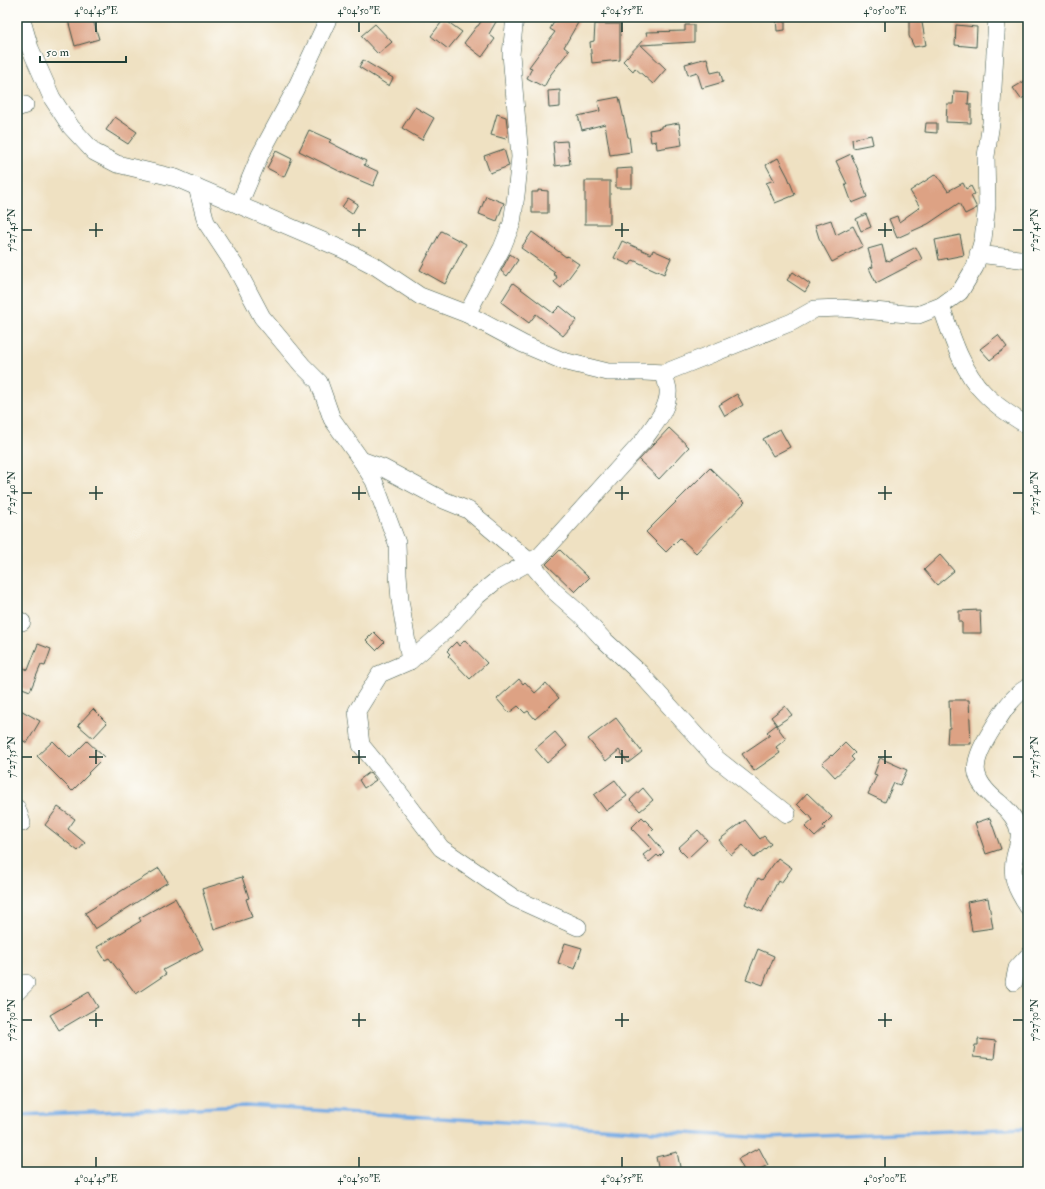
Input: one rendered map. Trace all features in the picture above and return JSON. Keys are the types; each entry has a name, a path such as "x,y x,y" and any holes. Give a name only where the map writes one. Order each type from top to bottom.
{"street":[{"path":"21,17 30,48 52,98 70,127 94,152 117,164 176,178 344,250 375,266 420,296 467,314 523,344 564,361 608,372 664,373 792,322 816,309 841,308 918,314 941,306 960,292 975,267 983,239 987,205 986,156 991,124 998,17"},
{"path":"239,205 260,156 295,90 329,17"},
{"path":"467,314 502,248 512,223 520,157 510,54 515,17"},
{"path":"197,187 206,222 234,266 262,317 302,366 319,382 332,419 362,460 374,481 397,542 400,600 410,661"},
{"path":"978,254 1028,260"},
{"path":"941,306 953,341 969,374 982,392 1003,410 1028,426"},
{"path":"578,927 514,898 440,848 361,744 357,711 380,674 410,661 447,629 476,597 498,580 540,556 643,440 665,407 668,390 664,373"},
{"path":"362,460 383,468 440,498 468,510 530,562 555,592 580,614 603,639 640,673 717,759 787,814"},
{"path":"1028,687 1006,706 992,729 978,759 976,773 982,784 992,796 1008,810 1015,820 1019,833 1013,873 1019,894 1028,907"},
{"path":"17,808 22,823 17,824"},
{"path":"1014,982 1017,968 1028,956"}],"building":[{"path":"80,17 92,17 99,39 75,46 68,20"},
{"path":"484,17 491,17 497,20 489,34 495,39 482,57 464,43"},
{"path":"557,17 572,17 579,21 564,47 569,51 551,74 544,87 527,78 532,68 529,67 555,32 550,29"},
{"path":"776,17 785,17 785,30 777,31"},
{"path":"909,17 921,17 926,45 914,47 909,36"},
{"path":"444,19 462,32 448,49 431,36"},
{"path":"375,24 392,42 378,54 361,36"},
{"path":"595,24 620,24 620,60 592,63 590,42 594,41"},
{"path":"685,25 694,25 694,42 641,45 666,69 653,84 635,68 633,71 623,61 647,36 646,32 685,31"},
{"path":"956,25 977,27 976,47 955,45"},
{"path":"707,58 711,73 720,71 723,82 702,88 697,72 688,75 685,64"},
{"path":"363,60 393,78 389,86 359,67"},
{"path":"1028,79 1028,95 1021,99 1013,88"},
{"path":"560,90 560,107 549,108 548,91"},
{"path":"954,91 969,92 968,104 971,104 971,123 946,122 947,104 953,104"},
{"path":"619,97 629,137 631,152 610,155 605,124 582,130 578,116 600,111 598,101"},
{"path":"415,107 434,118 422,140 402,128"},
{"path":"497,114 506,117 508,132 506,139 491,135"},
{"path":"115,117 137,132 128,144 106,130"},
{"path":"679,123 682,145 657,149 656,141 651,142 649,130"},
{"path":"926,123 937,123 937,133 925,132"},
{"path":"309,130 331,140 329,142 366,161 364,165 379,172 373,186 299,151"},
{"path":"871,135 873,144 853,148 852,139"},
{"path":"567,141 570,164 555,166 553,142"},
{"path":"504,149 509,166 490,173 484,156"},
{"path":"276,151 292,159 284,177 267,168"},
{"path":"851,154 867,197 852,203 845,184 847,184 836,161"},
{"path":"778,158 795,195 775,203 766,183 774,180 766,165"},
{"path":"632,168 632,188 616,188 616,169"},
{"path":"936,174 948,191 963,183 966,189 971,186 975,194 971,196 977,208 965,214 959,203 928,224 897,238 889,219 897,216 899,222 920,207 910,191"},
{"path":"585,181 610,181 610,224 585,224"},
{"path":"538,190 548,191 548,213 532,213 532,192 538,192"},
{"path":"486,196 504,203 497,221 479,214"},
{"path":"348,198 358,204 352,214 342,207"},
{"path":"866,214 871,227 861,231 856,219"},
{"path":"831,220 836,235 853,226 863,246 832,262 819,238 815,225"},
{"path":"441,231 466,244 445,284 420,270"},
{"path":"532,232 566,257 567,256 579,264 561,288 554,282 557,277 553,274 555,272 521,248"},
{"path":"960,235 964,255 939,260 935,240"},
{"path":"622,241 651,254 653,250 671,258 664,274 633,260 630,265 614,258"},
{"path":"882,245 886,261 889,261 916,247 922,259 876,283 869,268 873,267 868,249"},
{"path":"510,254 518,260 507,276 501,271"},
{"path":"793,272 810,284 805,292 787,280"},
{"path":"513,283 553,313 560,306 577,320 563,336 536,314 529,323 501,302"},
{"path":"998,335 1007,347 990,360 980,349"},
{"path":"737,394 743,405 725,416 719,405"},
{"path":"669,428 689,447 659,479 639,460"},
{"path":"780,429 790,447 773,456 763,439"},
{"path":"710,468 745,502 696,553 680,538 666,552 646,532"},
{"path":"560,550 589,578 575,592 546,564"},
{"path":"940,555 954,571 937,585 924,570"},
{"path":"980,610 981,633 962,633 962,622 959,622 959,611"},
{"path":"374,632 384,642 376,650 366,640"},
{"path":"465,640 487,663 470,679 448,656 450,654 447,651 456,642 459,646"},
{"path":"38,644 51,649 45,666 41,665 30,691 17,686 17,665 28,670"},
{"path":"519,679 523,684 525,682 535,693 546,683 559,698 535,719 528,711 525,713 518,706 509,713 497,699"},
{"path":"949,700 969,700 971,744 947,744 948,728 950,728"},
{"path":"785,706 792,715 777,725 771,717"},
{"path":"17,708 40,721 27,743 17,737"},
{"path":"93,709 107,723 93,738 78,725"},
{"path":"616,718 642,752 628,763 619,750 606,761 588,739"},
{"path":"776,725 786,739 776,747 780,753 754,771 742,754 770,735 767,732"},
{"path":"555,732 567,746 547,763 535,749"},
{"path":"53,741 70,758 87,741 104,757 72,791 37,756"},
{"path":"845,743 855,753 851,757 854,760 835,777 822,763 831,755 832,756"},
{"path":"880,758 907,770 900,785 894,783 885,802 868,794 877,775 874,774"},
{"path":"370,772 376,780 364,788 359,780"},
{"path":"615,780 627,796 606,811 594,795"},
{"path":"643,788 653,800 640,811 630,800"},
{"path":"807,793 832,817 823,826 825,828 815,837 805,827 813,820 810,815 808,815 797,804"},
{"path":"58,807 75,819 68,829 85,843 78,851 45,825"},
{"path":"642,817 654,829 649,834 664,852 659,857 657,855 649,862 643,855 651,849 631,828"},
{"path":"990,818 1001,849 986,854 975,823"},
{"path":"745,820 760,839 764,836 771,844 754,858 743,845 731,855 719,840"},
{"path":"698,830 707,840 688,858 678,848"},
{"path":"778,858 792,868 781,883 778,881 762,912 745,904 758,878 762,880"},
{"path":"159,868 168,882 95,929 85,913"},
{"path":"242,877 249,898 246,899 252,917 214,930 202,889"},
{"path":"175,898 203,949 163,970 166,974 136,994 109,958 105,960 97,947 141,921 139,918"},
{"path":"988,898 993,928 972,931 967,902"},
{"path":"565,943 582,948 575,969 558,963"},
{"path":"758,949 774,956 763,985 746,979"},
{"path":"89,992 98,1007 59,1030 50,1015"},
{"path":"978,1039 996,1041 994,1059 973,1057 975,1045 978,1045"},
{"path":"759,1148 768,1165 754,1172 745,1172 738,1159"},
{"path":"677,1152 681,1172 659,1172 656,1157"}],"waterway":[{"path":"17,1115 247,1106 766,1138 1028,1128"}]}
